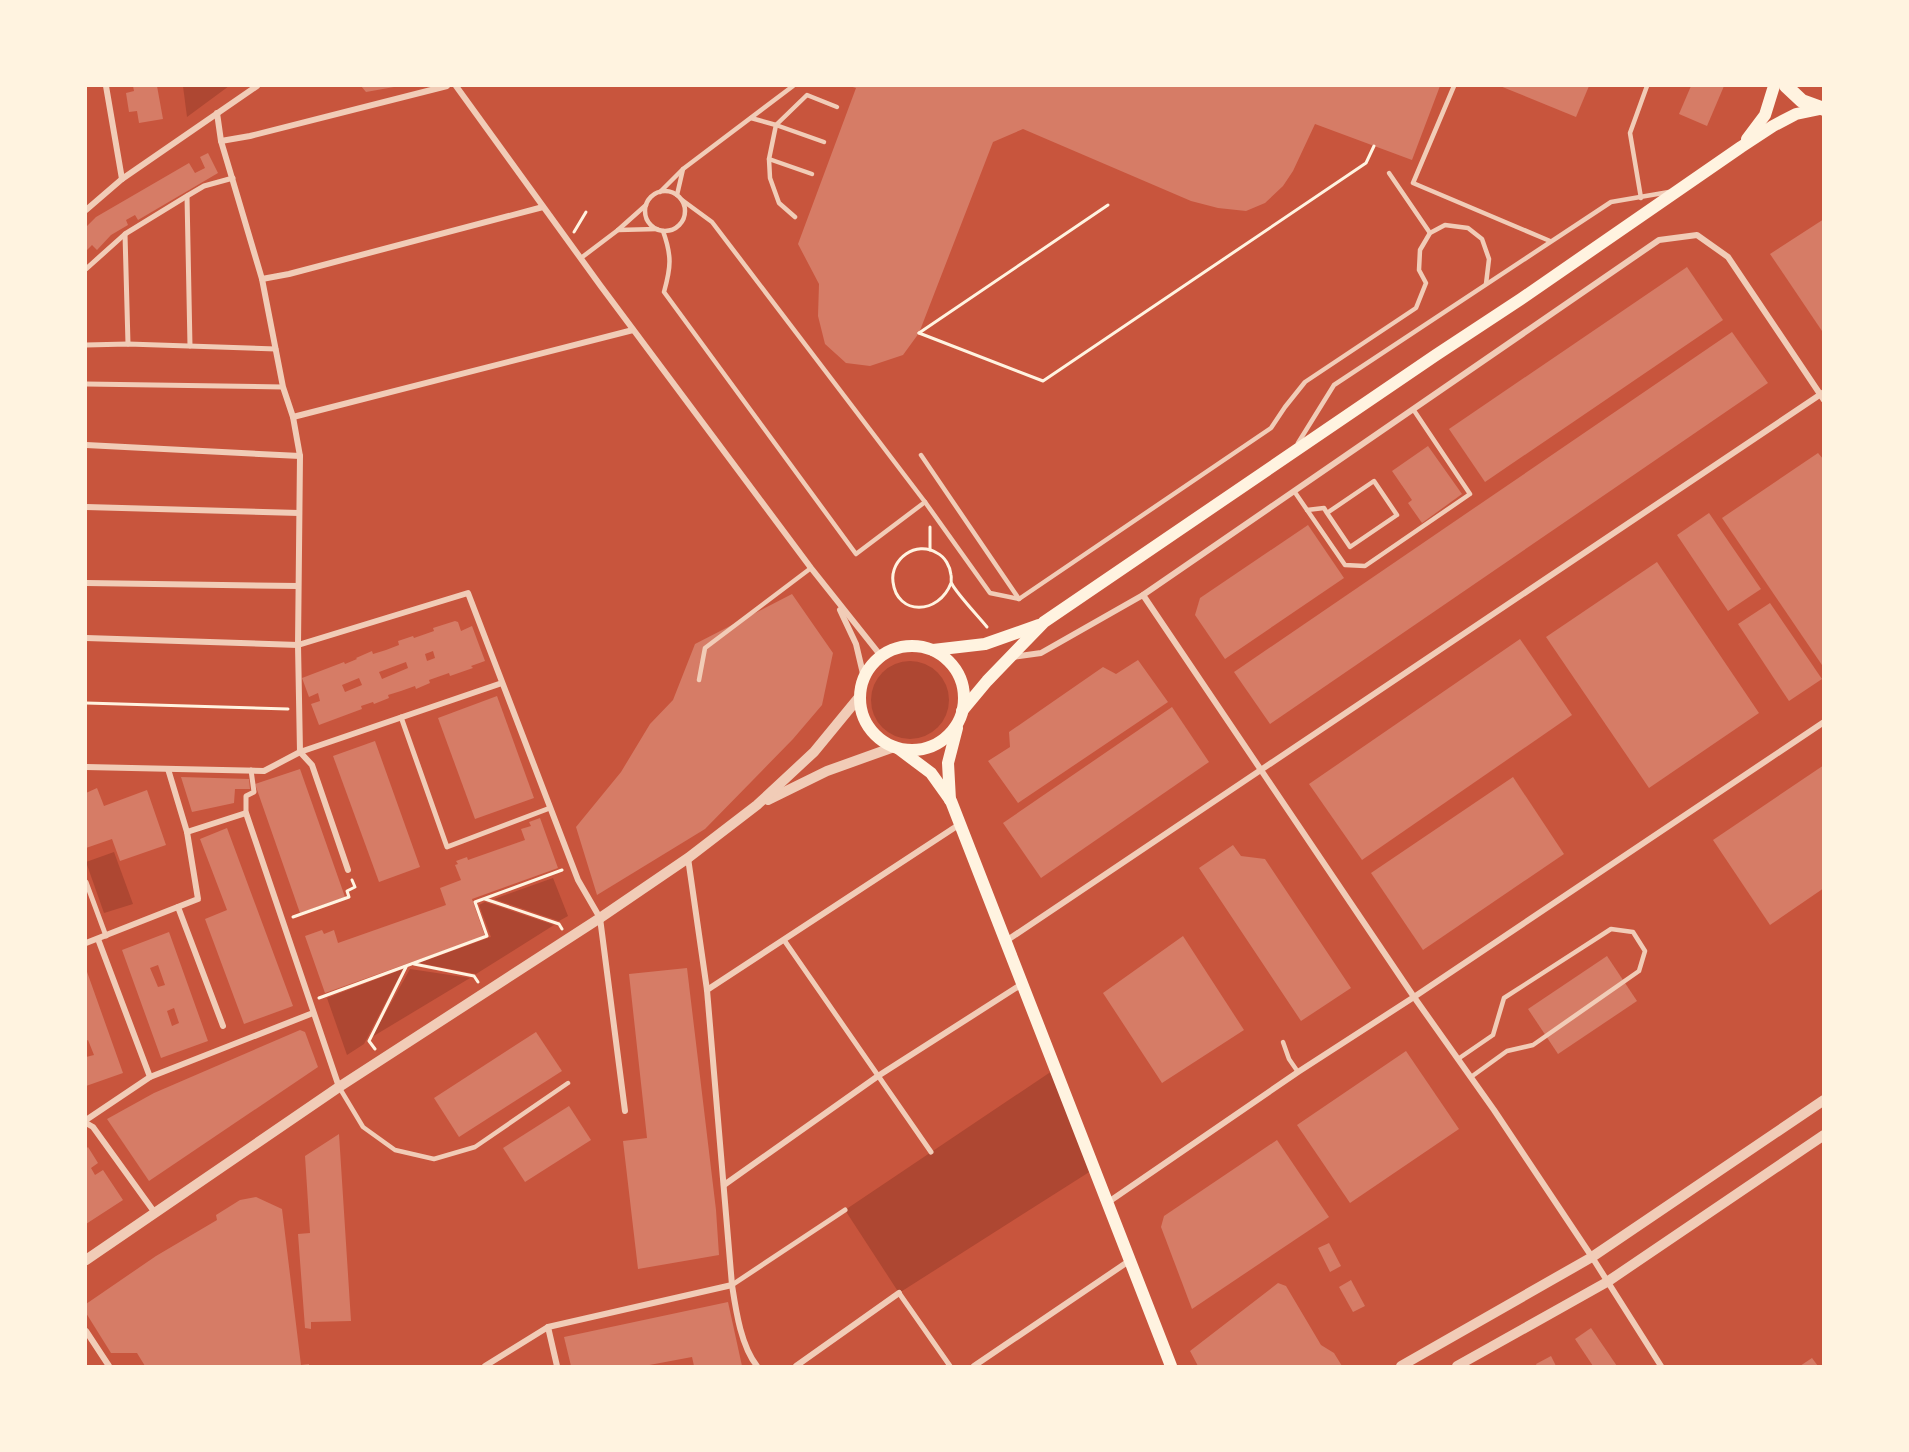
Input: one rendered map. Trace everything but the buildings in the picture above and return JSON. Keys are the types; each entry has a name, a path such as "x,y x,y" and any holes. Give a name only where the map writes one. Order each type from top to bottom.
{"main road":[{"path":"1741,147 1765,115 1774,86"},
{"path":"1786,86 1802,101 1822,109"},
{"path":"951,801 948,763 960,716 1009,657 1044,622 1741,147 1796,114 1822,109"},
{"path":"1044,622 984,644 933,650 915,646 897,648 881,656 864,678 860,696 862,712 869,727 880,739 897,748 931,773 951,801 1170,1366"},
{"path":"897,748 924,749 938,743 950,734 964,706 963,689 958,673 947,659 933,650"}],"street":[{"path":"106,86 122,179"},
{"path":"86,210 122,179 257,86"},
{"path":"221,141 261,134 447,86"},
{"path":"456,86 633,330 836,601 881,656"},
{"path":"217,113 221,141 262,279 283,387 293,417 300,456 298,586 300,752 312,765 348,870"},
{"path":"86,269 125,234 204,186 233,178"},
{"path":"187,196 190,346"},
{"path":"262,279 289,274 543,207"},
{"path":"125,234 128,344"},
{"path":"1005,942 1822,395 1728,256 1697,235 1659,240 1143,595 1041,653 1009,657"},
{"path":"293,417 633,330"},
{"path":"86,345 128,344 276,349"},
{"path":"86,384 283,387"},
{"path":"86,445 300,456"},
{"path":"86,507 299,513"},
{"path":"86,583 298,586"},
{"path":"86,638 298,645 468,593 578,880 600,918 624,1111"},
{"path":"1143,595 1592,1257 1661,1366"},
{"path":"836,601 856,644 864,678"},
{"path":"86,767 264,771 300,752 502,683"},
{"path":"86,1260 339,1087 600,918 688,858 757,806 814,752 860,696"},
{"path":"401,717 447,847 550,808"},
{"path":"1107,1203 1298,1072 1414,997 1824,722"},
{"path":"757,806 827,771 897,748"},
{"path":"86,943 198,899 187,832 168,769"},
{"path":"251,770 254,792 246,796 246,813 339,1087"},
{"path":"187,832 246,813"},
{"path":"707,990 960,824"},
{"path":"688,858 707,990 732,1286 739,1325 757,1366"},
{"path":"86,882 106,936"},
{"path":"178,907 223,1026"},
{"path":"98,939 150,1077"},
{"path":"784,940 931,1152"},
{"path":"724,1185 878,1077 1022,984"},
{"path":"155,1213 93,1127 86,1121 150,1077 313,1013"},
{"path":"1401,1366 1592,1257 1824,1100"},
{"path":"1457,1366 1607,1282 1824,1135"},
{"path":"484,1366 548,1327 732,1286 845,1210"},
{"path":"974,1366 1129,1261"},
{"path":"796,1366 899,1293 950,1366"},
{"path":"548,1327 557,1366"},
{"path":"86,1331 109,1366"}],"lane":[{"path":"581,258 618,230 683,168 793,86"},
{"path":"1454,86 1413,183 1550,241"},
{"path":"1641,198 1630,133 1647,86"},
{"path":"795,217 779,202 770,178 769,159 776,126 807,94 837,107"},
{"path":"751,118 824,142"},
{"path":"769,159 812,174"},
{"path":"677,195 683,168"},
{"path":"1389,173 1430,233"},
{"path":"1293,452 1334,386 1611,202 1678,190"},
{"path":"660,192 672,192 712,222 925,502 990,593 1018,598 1271,428 1305,382 1416,308 1426,283 1419,270 1420,250 1430,233 1445,225 1468,228 1482,239 1489,259 1486,284"},
{"path":"646,205 648,222 663,231 676,228 684,218 685,205 682,200"},
{"path":"618,230 657,229"},
{"path":"663,231 669,248 671,268 664,292 856,554 925,502"},
{"path":"1294,491 1344,565 1365,566 1470,494 1413,409"},
{"path":"921,455 1018,598"},
{"path":"1307,510 1324,508 1327,513 1350,547 1397,515 1374,481 1327,513"},
{"path":"699,680 705,648 811,568"},
{"path":"1458,1059 1493,1035 1504,998 1611,929 1633,932 1646,951 1639,971 1533,1045 1507,1051 1471,1077"},
{"path":"1283,1042 1288,1059 1298,1072"},
{"path":"339,1087 363,1127 395,1150 434,1159 475,1147 568,1083"}],"path":[{"path":"1108,205 919,333 1042,381 1366,163 1374,146"},
{"path":"568,241 586,212"},
{"path":"951,583 948,592 941,600 922,608 904,601 897,594 892,574 902,556 910,551 920,549 938,553 949,566 951,583 998,640"},
{"path":"86,703 300,710"},
{"path":"309,1002 487,936 475,902 573,866"},
{"path":"282,921 349,897 347,891 355,887 348,870"},
{"path":"484,898 559,924 569,938"},
{"path":"409,965 474,976 485,993"},
{"path":"381,1059 369,1041 409,965"}],"shaded area":[{"path":"183,86 229,86 187,117"},
{"path":"910,661 925,664 942,678 949,700 946,715 932,732 910,739 895,736 878,722 871,700 874,685 888,668"},
{"path":"114,852 133,904 104,913 86,862"},
{"path":"553,878 568,916 559,921 494,899"},
{"path":"485,902 554,925 476,974 419,963 491,937 479,905"},
{"path":"403,969 364,1044 347,1055 327,998"},
{"path":"410,969 470,978 372,1037"},
{"path":"1055,1069 1094,1169 899,1293 845,1210"}]}
